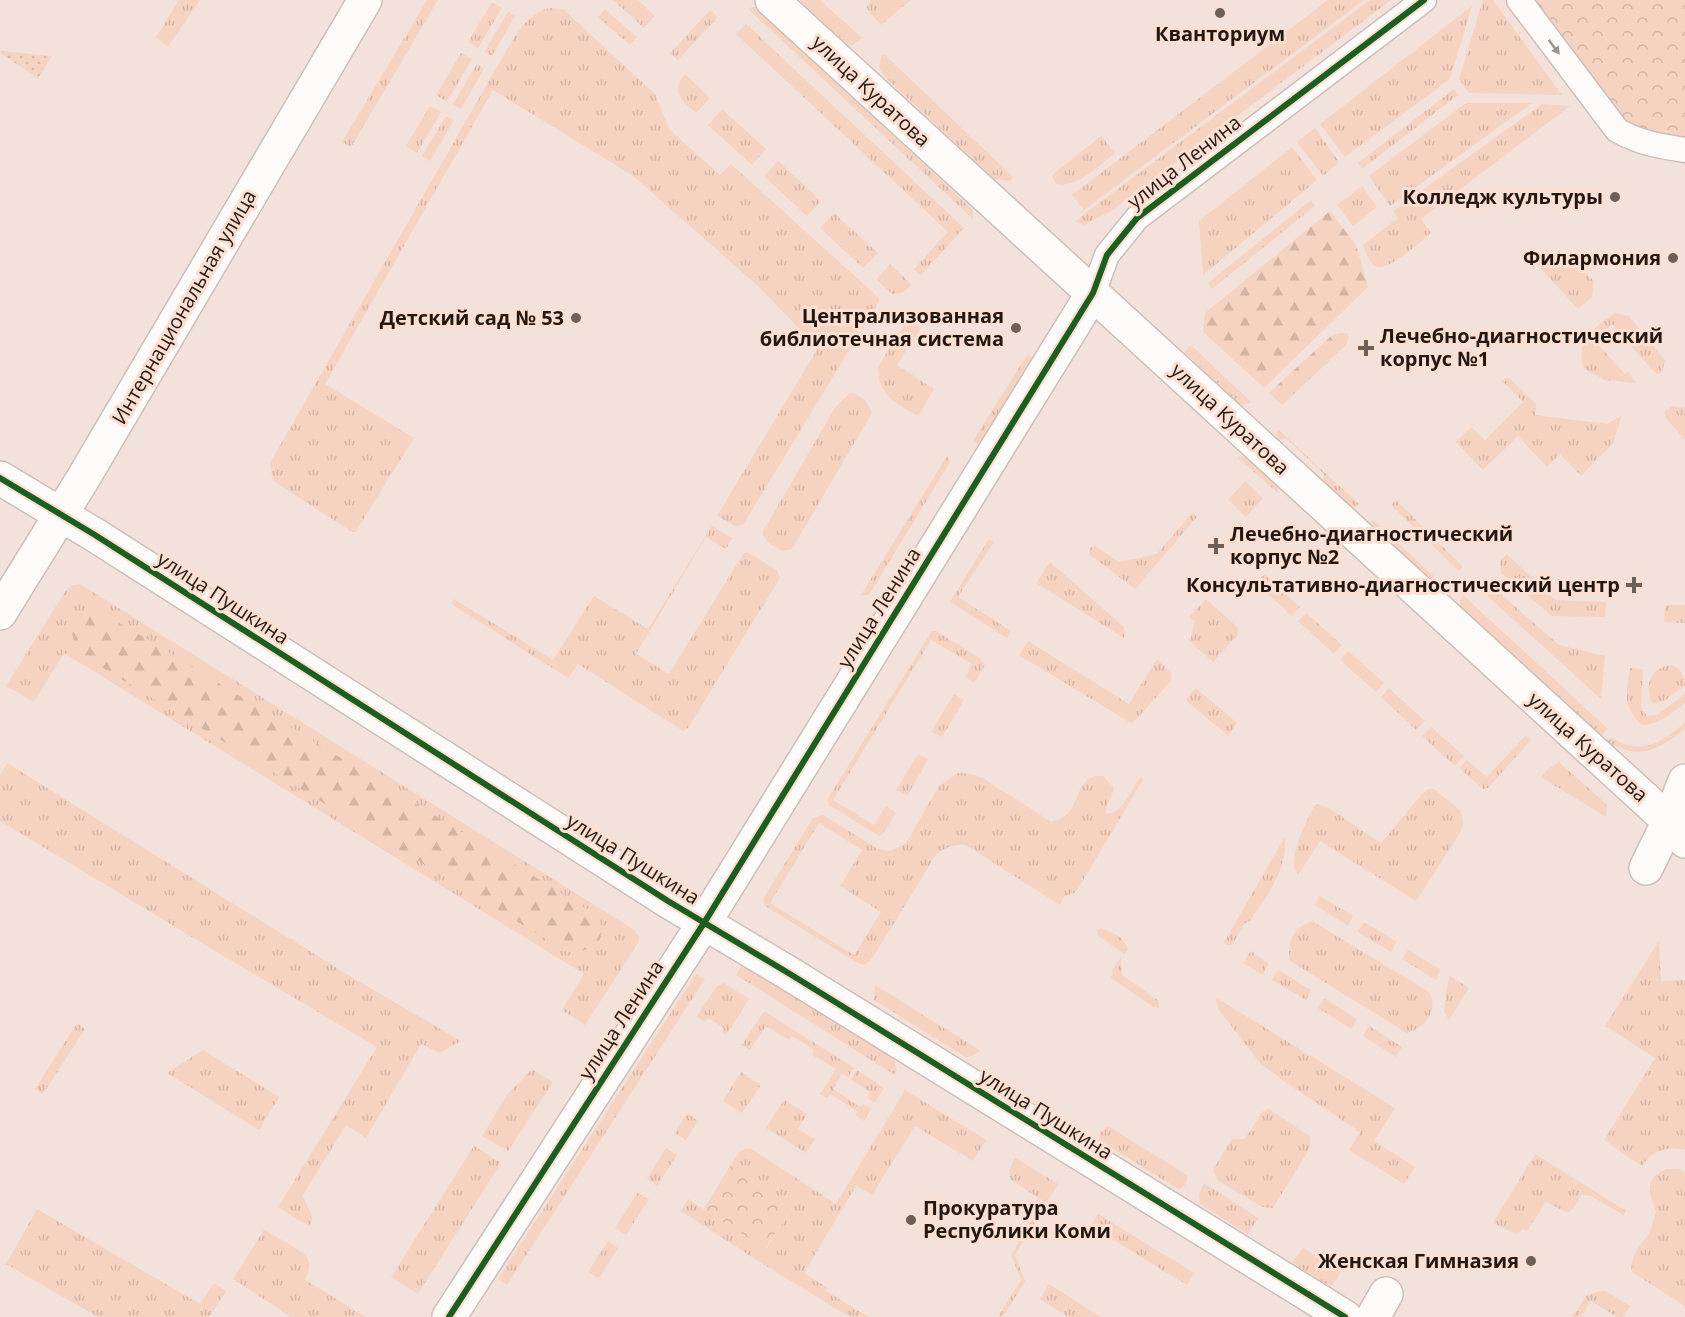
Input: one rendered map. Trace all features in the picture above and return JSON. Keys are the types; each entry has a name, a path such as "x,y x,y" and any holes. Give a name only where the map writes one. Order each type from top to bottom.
{"street":[{"name":"Интернациональная улица","path":"0,613 365,0"},
{"name":"улица Куратова","path":"772,0 1677,831"},
{"name":"улица Ленина","path":"449,1317 704,923 1093,293 1107,255 1137,218 1424,0"},
{"path":"1519,0 1617,130 1632,139 1685,150"},
{"name":"улица Пушкина","path":"0,478 704,923 1344,1317"},
{"path":"1646,868 1677,831 1685,782"}],"green space":[{"path":"179,0 200,0 168,47 156,37"},
{"path":"427,0 438,0 351,147 342,142"},
{"path":"613,0 638,0 655,16 644,28"},
{"path":"799,0 820,0 862,38 852,46 848,45"},
{"path":"871,0 911,0 881,25 868,10 867,7"},
{"path":"1328,0 1364,0 1084,210 1072,195"},
{"path":"1370,0 1391,0 1111,211 1084,225 1075,221"},
{"path":"1483,0 1493,0 1562,95 1469,93 1459,79"},
{"path":"1529,0 1685,0 1685,140 1639,131 1624,120"},
{"path":"492,2 502,8 478,48 468,42"},
{"path":"1472,6 1450,79 1345,157 1320,124"},
{"path":"756,7 973,210 973,219 748,9"},
{"path":"550,8 563,9 655,94 669,129 720,175 731,164 879,298 879,301 743,525 735,526 717,516 818,348 759,287 632,175 493,90 325,384 414,438 356,531 352,532 275,482 270,463 511,43 523,25 540,12"},
{"path":"605,9 637,37 630,45 598,17"},
{"path":"710,10 718,17 678,60 670,53"},
{"path":"508,12 515,16 492,56 484,52"},
{"path":"746,24 964,228 921,275 914,269 948,232 736,34"},
{"path":"0,51 52,56 38,78"},
{"path":"461,53 472,59 447,102 436,95"},
{"path":"884,54 1013,177 1010,181 994,179 883,75 879,67 881,56"},
{"path":"477,64 484,69 461,109 453,104"},
{"path":"685,74 710,98 696,113 679,96 678,86"},
{"path":"1454,89 1458,95 1362,169 1358,163"},
{"path":"1466,103 1532,103 1390,206 1369,176"},
{"path":"1542,104 1570,106 1421,219 1431,233 1412,249 1387,265 1380,267 1373,264 1363,245 1398,218 1393,211"},
{"path":"430,106 441,112 417,153 406,146"},
{"path":"722,109 766,149 752,165 708,125"},
{"path":"446,116 454,120 430,161 422,156"},
{"path":"1315,128 1339,162 1323,176 1297,142"},
{"path":"1101,136 1115,153 1078,180 1070,183 1055,183 1052,175"},
{"path":"1292,147 1317,180 1203,275 1199,221"},
{"path":"778,161 821,201 807,216 764,176"},
{"path":"1362,186 1377,207 1353,226 1337,205"},
{"path":"1311,200 1315,206 1212,289 1208,283"},
{"path":"1330,211 1356,245 1368,287 1264,388 1203,332 1205,313"},
{"path":"834,213 878,253 863,268 820,228"},
{"path":"1547,250 1569,258 1594,281 1592,297 1578,309 1532,259"},
{"path":"890,264 912,285 902,293 892,294 876,279"},
{"path":"1616,313 1629,316 1665,360 1662,372 1657,374 1653,371 1612,324 1594,340 1625,374 1628,371 1636,383 1605,380 1583,368 1582,349 1589,335"},
{"path":"908,319 921,328 897,365 934,389 918,416 890,398 881,385 879,377 878,367"},
{"path":"1339,333 1347,333 1349,337 1346,345 1282,405 1269,393 1330,337"},
{"path":"1191,345 1251,402 1245,405 1240,404 1184,352"},
{"path":"1027,355 1033,358 979,445 973,441"},
{"path":"1509,378 1536,404 1535,415 1607,424 1622,415 1613,443 1581,476 1560,454 1547,467 1518,436 1483,470 1456,442 1471,427 1485,440 1523,402 1502,381"},
{"path":"850,393 864,400 872,413 792,549 782,551 766,540 763,531 836,406"},
{"path":"1672,406 1685,408 1685,440 1665,417 1665,412"},
{"path":"1278,429 1359,504 1355,507 1349,506 1323,482 1324,474 1286,438 1279,440 1276,435"},
{"path":"947,456 950,462 869,595 861,595"},
{"path":"1248,457 1277,484 1278,493 1238,458"},
{"path":"1245,481 1263,498 1246,517 1228,500"},
{"path":"1396,500 1463,567 1459,571 1391,505"},
{"path":"1192,513 1197,517 1135,589 1089,554 1090,548 1095,546 1119,562 1157,554"},
{"path":"1373,520 1451,592 1449,595 1442,592 1372,527"},
{"path":"712,526 732,538 726,549 706,537 636,654 669,674 743,554 747,552 777,570 780,578 688,728 683,731 578,664 568,678 451,604 454,599 553,660 594,596 648,629"},
{"path":"989,539 994,542 958,597 1011,631 1007,638 950,602"},
{"path":"1507,554 1555,600 1606,602 1605,617 1552,616 1501,573 1500,561"},
{"path":"1050,562 1123,626 1124,638 1036,583"},
{"path":"1264,574 1300,607 1292,616 1256,583"},
{"path":"1487,582 1559,645 1605,656 1601,699 1473,583"},
{"path":"80,584 633,929 639,936 638,943 585,1025 562,1010 584,974 64,653 34,702 6,686 66,590 73,585"},
{"path":"1463,595 1608,729 1600,737 1460,607 1460,599"},
{"path":"1206,599 1238,628 1238,634 1213,662 1188,640 1191,638 1194,621 1189,617"},
{"path":"1665,605 1685,605 1685,623 1664,622"},
{"path":"1306,613 1342,645 1334,654 1298,621"},
{"path":"103,615 129,628 597,915 600,939 591,948 567,952 77,652 72,633 73,625 88,616"},
{"path":"932,631 936,631 979,658 985,665 974,683 965,677 972,664 931,640 833,800 874,825 886,806 896,813 883,834 879,836 829,805 827,800"},
{"path":"1028,641 1129,704 1157,659 1171,673 1171,681 1131,723 1019,655"},
{"path":"1348,651 1384,683 1376,692 1340,660"},
{"path":"1671,665 1681,672 1685,685 1664,701 1652,704 1649,690 1651,678 1658,670"},
{"path":"1630,668 1643,669 1641,707 1647,716 1657,715 1685,694 1685,703 1660,721 1642,725 1628,705"},
{"path":"1196,688 1237,723 1228,736 1187,701"},
{"path":"1389,688 1425,721 1416,730 1381,697"},
{"path":"954,694 964,700 942,737 931,732"},
{"path":"1685,723 1685,729 1666,743 1648,750 1630,751 1608,742 1611,737 1632,746 1650,745"},
{"path":"1431,727 1464,756 1455,766 1422,736"},
{"path":"1526,735 1531,740 1488,788 1483,789 1459,768 1467,760 1487,777"},
{"path":"918,754 928,759 907,796 896,790"},
{"path":"1559,762 1605,803 1606,817 1541,777"},
{"path":"7,763 353,978 461,1041 439,1053 421,1044 366,1138 346,1125 303,1195 312,1218 309,1226 278,1207 377,1047 0,821 0,775"},
{"path":"958,773 971,774 985,779 1051,822 1064,817 1074,804 1083,784 1094,777 1103,776 1114,788 1106,814 1117,810 1129,796 1138,780 1141,777 1143,780 1076,892 1063,897 1060,905 966,845 962,845 950,847 936,855 873,957 865,965 858,963 765,906 763,899 813,818 823,815 878,849 890,851 906,843 939,786","holes":["819,823 862,850 840,886 881,912 854,955 770,903"]},
{"path":"1434,789 1461,811 1463,824 1460,833 1416,901 1320,841 1298,875 1294,867 1295,854 1305,825 1316,804 1329,808 1381,843 1423,793"},
{"path":"1285,837 1283,861 1275,882 1250,921 1244,924 1232,945 1226,945 1224,942"},
{"path":"1320,896 1353,916 1348,926 1315,905"},
{"path":"1312,921 1429,992 1432,1005 1425,1023 1407,1033 1290,961 1289,948 1293,936 1300,927"},
{"path":"1364,922 1397,942 1391,952 1358,932"},
{"path":"1100,928 1121,939 1128,950 1125,954 1098,936 1097,930"},
{"path":"1659,941 1661,981 1685,980 1685,1150 1661,1150 1651,1156 1642,1166 1604,1140 1655,1058 1605,1026"},
{"path":"1408,950 1441,970 1436,980 1402,959"},
{"path":"1251,951 1268,963 1263,975 1243,963"},
{"path":"1121,957 1122,975 1159,1001 1159,1008 1153,1007 1111,978 1113,969"},
{"path":"743,964 894,1059 897,1071 895,1075 736,975"},
{"path":"1278,970 1311,990 1306,1000 1272,980"},
{"path":"696,974 705,979 507,1285 498,1279"},
{"path":"1450,976 1469,988 1449,1020 1444,1011"},
{"path":"724,983 749,999 726,1035 722,1032 724,1028 708,1018 705,1022 696,1017 717,986"},
{"path":"875,985 981,1051 967,1058 874,1000"},
{"path":"1324,998 1357,1019 1351,1029 1318,1008"},
{"path":"1215,999 1395,1108 1374,1141 1415,1167 1404,1184 1349,1150 1360,1132 1260,1063 1219,1010"},
{"path":"764,1011 854,1068 848,1077 842,1074 833,1089 860,1107 863,1104 871,1109 864,1121 855,1115 857,1111 830,1094 827,1098 820,1094 836,1069 812,1055 814,1050 792,1036 789,1040 766,1026 750,1050 742,1045"},
{"path":"77,1023 85,1029 43,1094 35,1089"},
{"path":"1369,1026 1402,1047 1396,1057 1363,1036"},
{"path":"203,1050 279,1097 259,1130 167,1073"},
{"path":"532,1069 553,1082 508,1151 482,1136 507,1095"},
{"path":"857,1070 884,1088 875,1103 867,1098 870,1092 851,1080"},
{"path":"741,1072 761,1085 742,1113 723,1101"},
{"path":"905,1090 986,1140 973,1161 915,1126 872,1195 856,1186 804,1273 828,1288 826,1291 869,1317 850,1317 681,1211 688,1199 766,1249 793,1206 730,1166 738,1154 750,1148 836,1204"},
{"path":"784,1100 807,1114 798,1129 815,1139 806,1153 766,1128"},
{"path":"1269,1109 1310,1136 1310,1148 1273,1208 1262,1207 1217,1180 1213,1170 1232,1139 1245,1139 1262,1112"},
{"path":"687,1113 698,1121 686,1140 675,1133"},
{"path":"1108,1126 1187,1175 1184,1186 1178,1189 1099,1140 1100,1133"},
{"path":"474,1146 501,1163 418,1294 391,1277"},
{"path":"666,1148 677,1155 657,1186 647,1178"},
{"path":"1535,1154 1626,1211 1623,1215 1591,1196 1581,1195 1574,1208 1568,1213 1546,1202 1527,1231 1522,1229 1516,1234 1493,1223"},
{"path":"1015,1158 1058,1184 1015,1255 1025,1281 1003,1317 998,1317 1021,1280 1011,1255 1043,1201 1010,1179 1009,1170"},
{"path":"730,1166 793,1206 765,1249 704,1209"},
{"path":"1667,1169 1680,1169 1685,1172 1685,1306 1632,1272 1631,1266 1634,1255 1650,1231 1656,1212 1650,1192 1651,1182 1654,1177"},
{"path":"1204,1183 1258,1218 1248,1234 1200,1204 1199,1194"},
{"path":"637,1193 649,1199 626,1235 615,1228"},
{"path":"37,1209 200,1304 214,1283 226,1291 209,1317 98,1317 6,1264"},
{"path":"1098,1214 1194,1273 1187,1285 1090,1226"},
{"path":"264,1230 306,1256 309,1265 305,1280 366,1317 291,1317 233,1279"},
{"path":"608,1241 618,1248 599,1278 588,1272"},
{"path":"1303,1248 1341,1272 1331,1287 1292,1263"},
{"path":"1049,1284 1101,1317 1068,1317 1040,1299"},
{"path":"1606,1291 1630,1306 1623,1317 1617,1317 1591,1301 1581,1317 1572,1317 1587,1295"}],"cycle path":[{"path":"449,1317 704,923 1093,293 1107,255 1137,218 1424,0"},
{"path":"0,478 95,535 668,901 1345,1317"}],"place":[{"name":"Кванториум","path":"1220,13"},
{"name":"Колледж культуры","path":"1615,197"},
{"name":"Филармония","path":"1673,258"},
{"name":"Детский сад № 53","path":"576,318"},
{"name":"Централизованная библиотечная система","path":"1016,328"},
{"name":"Лечебно-диагностический корпус №1","path":"1366,348"},
{"name":"Лечебно-диагностический корпус №2","path":"1216,546"},
{"name":"Консультативно-диагностический центр","path":"1634,585"},
{"name":"Прокуратура Республики Коми","path":"911,1220"},
{"name":"Женская Гимназия","path":"1531,1261"}]}
